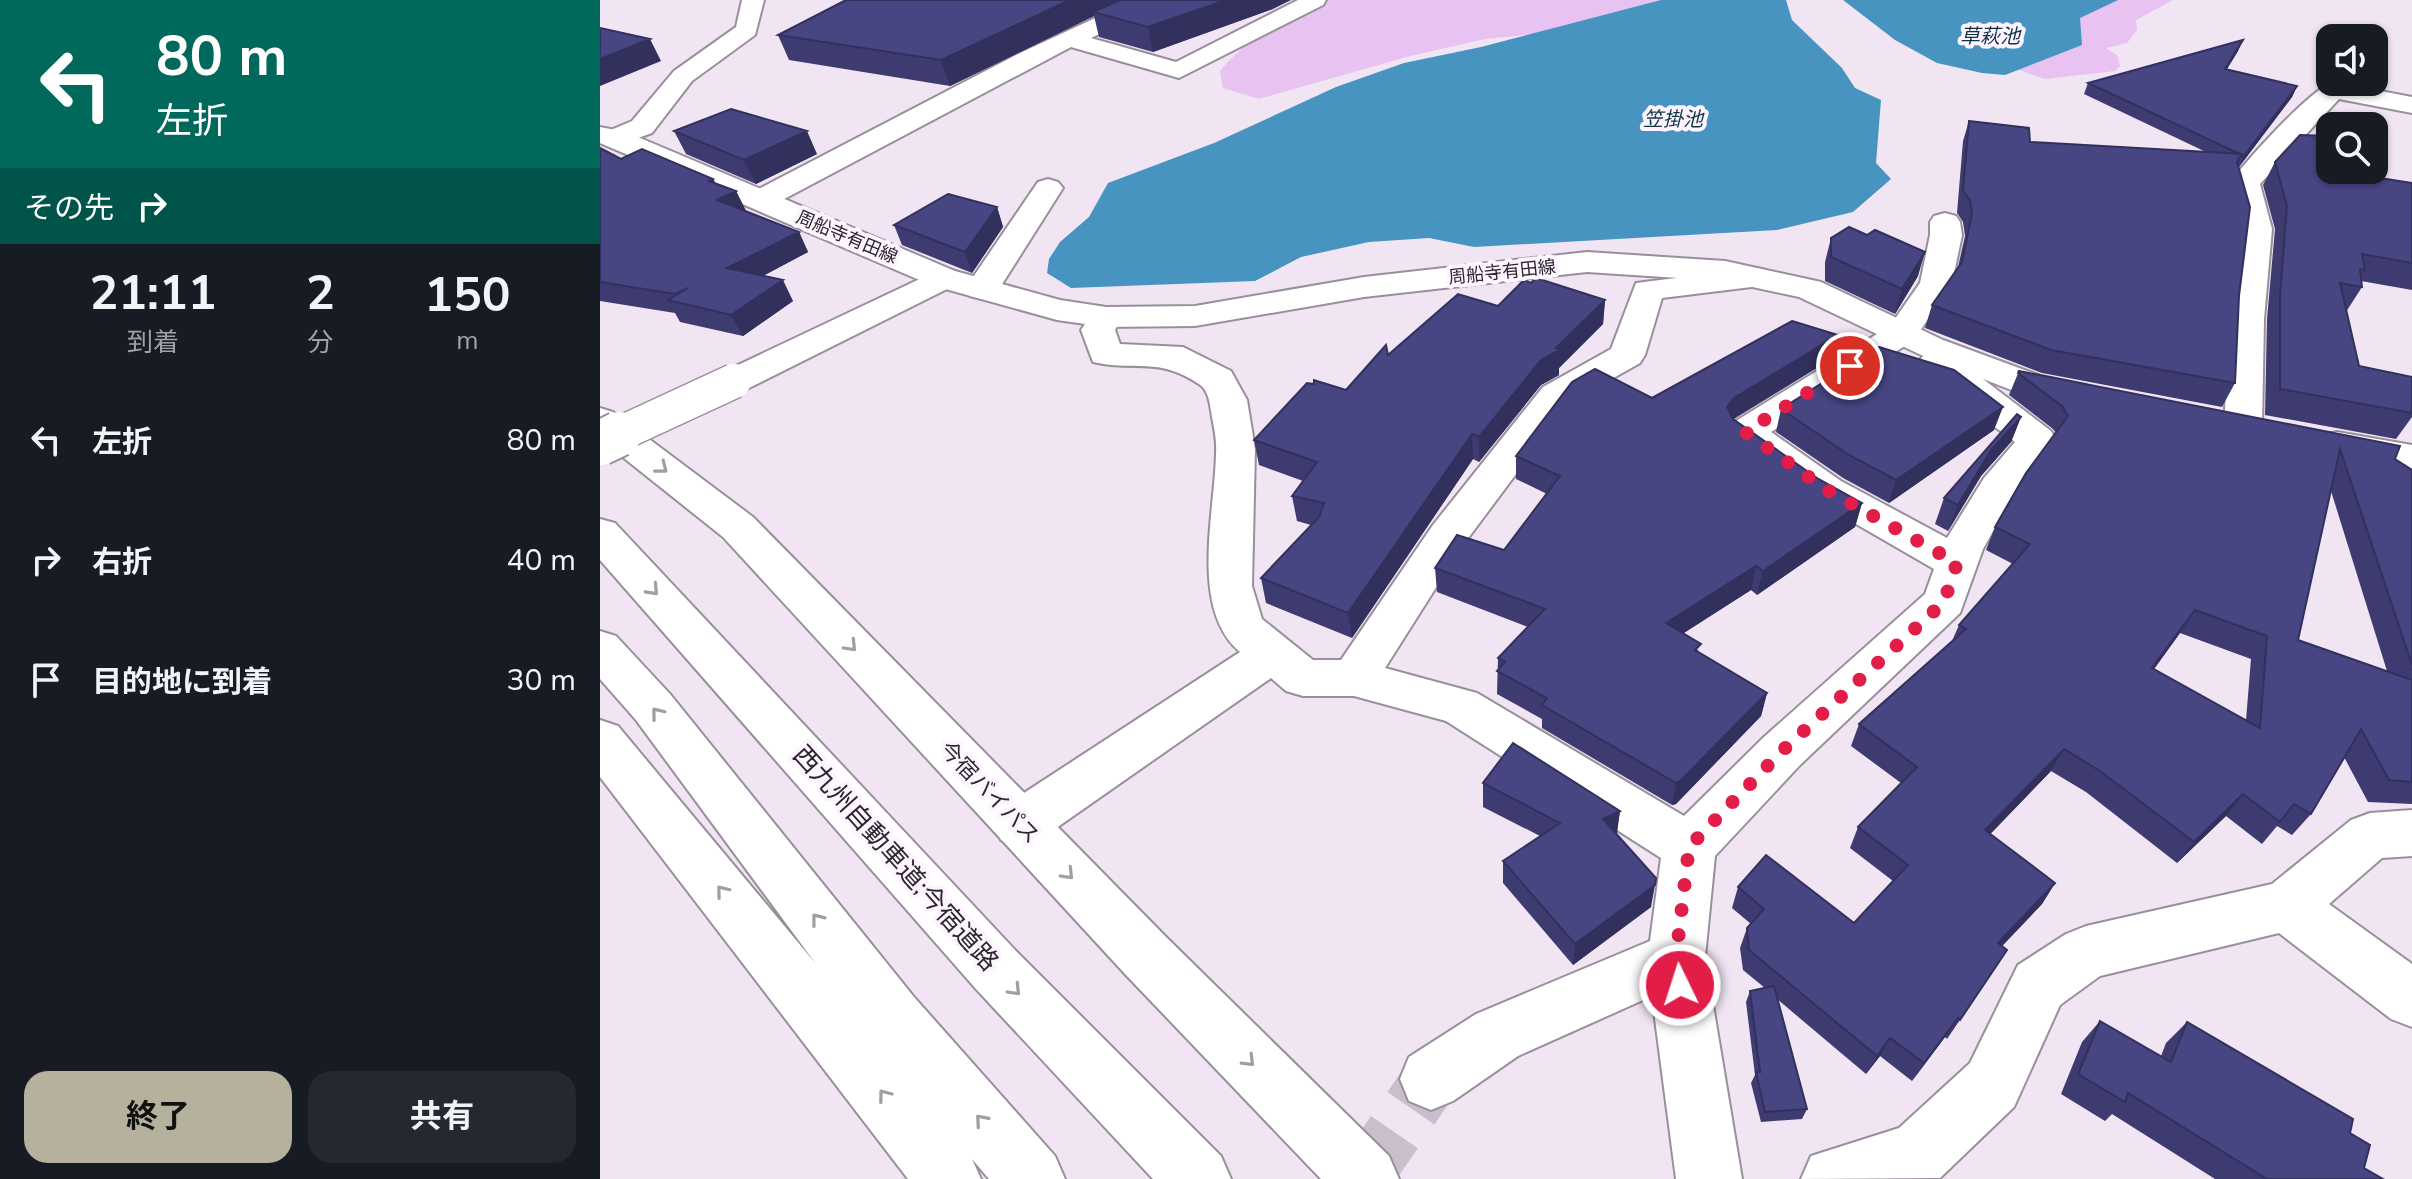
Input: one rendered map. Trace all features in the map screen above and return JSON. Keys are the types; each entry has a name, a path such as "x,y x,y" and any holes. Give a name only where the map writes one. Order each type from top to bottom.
{"main road":[{"path":"618,147 642,127 683,76 747,30 753,0"},
{"path":"760,200 1069,39 1152,0"},
{"path":"1069,39 1179,70 1315,0"},
{"path":"2412,105 2334,90 2314,107 2245,183 2257,229 2247,319 2259,430 2412,458"},
{"name":"周船寺有田線","path":"618,147 760,200 943,278 1057,310 1106,317 1195,316 1364,287 1587,262 1725,271 1809,289 1944,352 2032,385 2108,400"},
{"path":"982,289 1048,188"},
{"path":"1945,222 1946,235 1936,283 1902,333 1745,432 1827,490 1957,563"},
{"path":"600,443 943,278"},
{"path":"1354,678 1448,535 1556,395 1627,355 1648,290 1756,278"},
{"path":"1106,317 1098,330 1106,354 1170,355 1218,379 1228,400 1236,449 1230,586 1242,628 1303,678 1354,678 1460,706 1689,847"},
{"path":"1709,1179 1676,957 1689,847 1782,751 1944,602 1957,563 1998,487 2037,440 1962,383 1938,360 1944,352"},
{"name":"今宿バイパス","path":"600,420 738,527 1020,824 1366,1179"},
{"name":"西九州自動車道;今宿道路","path":"600,533 996,970 1198,1179"},
{"path":"600,648 653,707 893,1018 1032,1179"},
{"path":"1020,824 1273,653"},
{"path":"600,740 852,1054 948,1179"},
{"path":"1834,1179 1917,1155 1992,1085 2039,985 2086,953 2287,906 2370,836 2412,833"},
{"path":"2287,906 2412,999"},
{"path":"1431,1079 1497,1035 1676,957"}],"shaded area":[{"path":"1322,0 1694,0 1565,31 1485,39 1410,56 1259,99 1223,88 1220,71 1242,48 1267,30"},
{"path":"2090,0 2173,0 2136,20 2137,30 2127,43 2106,48 2117,55 2120,66 2115,71 2045,79 2005,65"}],"water":[{"name":"笠掛池","path":"1661,0 1786,0 1792,20 1842,68 1855,88 1881,100 1876,163 1891,179 1853,212 1777,230 1474,247 1429,238 1369,242 1301,257 1255,281 1071,288 1047,273 1049,259 1060,242 1089,217 1108,183 1214,143 1336,87 1404,63 1481,47"},
{"name":"草萩池","path":"1843,0 2118,0 2080,18 2082,45 2005,75 1937,63 1895,40"}],"building":[{"path":"846,0 1070,0 941,60 778,35"},
{"path":"1120,0 1226,0 1148,27 1093,12"},
{"path":"600,28 650,39 600,59"},
{"path":"2243,40 2225,69 2297,86 2244,156 2088,83"},
{"path":"731,109 807,131 744,160 674,131"},
{"path":"1969,121 2029,128 2030,142 2242,154 2237,162 2250,207 2239,296 2235,383 2051,350 1932,305 1962,262 1972,214 1970,200 1963,191"},
{"path":"2300,135 2316,136 2316,184 2388,184 2388,179 2412,183 2412,263 2362,254 2365,270 2360,269 2362,287 2340,283 2359,366 2412,377 2412,413 2280,389 2280,295 2287,206 2275,162"},
{"path":"600,148 621,159 642,149 736,191 717,200 799,232 727,268 783,280 731,315 668,300 688,288 675,294 600,282"},
{"path":"948,194 997,207 965,252 894,225"},
{"path":"1849,227 1867,235 1875,230 1925,252 1902,289 1831,257 1831,238"},
{"path":"1536,278 1605,300 1556,348 1560,350 1541,360 1479,437 1472,434 1348,613 1261,578 1319,517 1324,503 1292,496 1317,462 1254,440 1307,383 1314,384 1314,380 1346,390 1386,345 1388,355 1458,294 1498,306 1524,280 1531,283"},
{"path":"1792,321 1838,335 1734,398 1727,407 1733,419 1817,478 1862,503 1763,571 1756,566 1666,623 1701,644 1695,650 1767,693 1676,783 1542,705 1547,698 1497,671 1505,662 1498,658 1545,609 1435,568 1457,535 1504,550 1560,476 1516,456 1572,382 1595,369 1652,398"},
{"path":"1879,347 1954,370 2003,407 1896,480 1849,455 1781,409"},
{"path":"2018,373 2400,446 2395,459 2412,470 2412,665 2340,449 2298,640 2412,680 2412,782 2389,780 2361,729 2311,814 2294,804 2280,822 2243,794 2194,842 2100,771 2064,749 1985,830 2055,883 1998,943 2007,950 1960,1020 1958,1018 1924,1063 1890,1038 1877,1056 1749,950 1747,928 1764,909 1738,887 1766,855 1854,923 1908,865 1858,827 1917,767 1859,724 1966,629 1959,625 2030,544 1995,527 2026,473 2068,416 2062,406","holes":["2195,610 2267,636 2260,728 2152,668"]},
{"path":"2017,414 2021,417 1991,450 1958,505 1944,498"},
{"path":"1513,743 1620,811 1603,819 1656,878 1655,885 1575,944 1503,861 1560,823 1483,783"},
{"path":"1774,986 1807,1109 1765,1112 1756,1072 1760,1072 1750,991"},
{"path":"2100,1021 2171,1062 2187,1022 2353,1119 2350,1133 2370,1145 2364,1168 2383,1179 2267,1179 2128,1093 2125,1102 2078,1074"}],"tunnel":[{"path":"1362,1179 1431,1079"}],"route":[{"path":"1680,985 1676,957 1689,847 1782,751 1944,602 1957,563 1827,490 1745,432 1850,366"}]}
